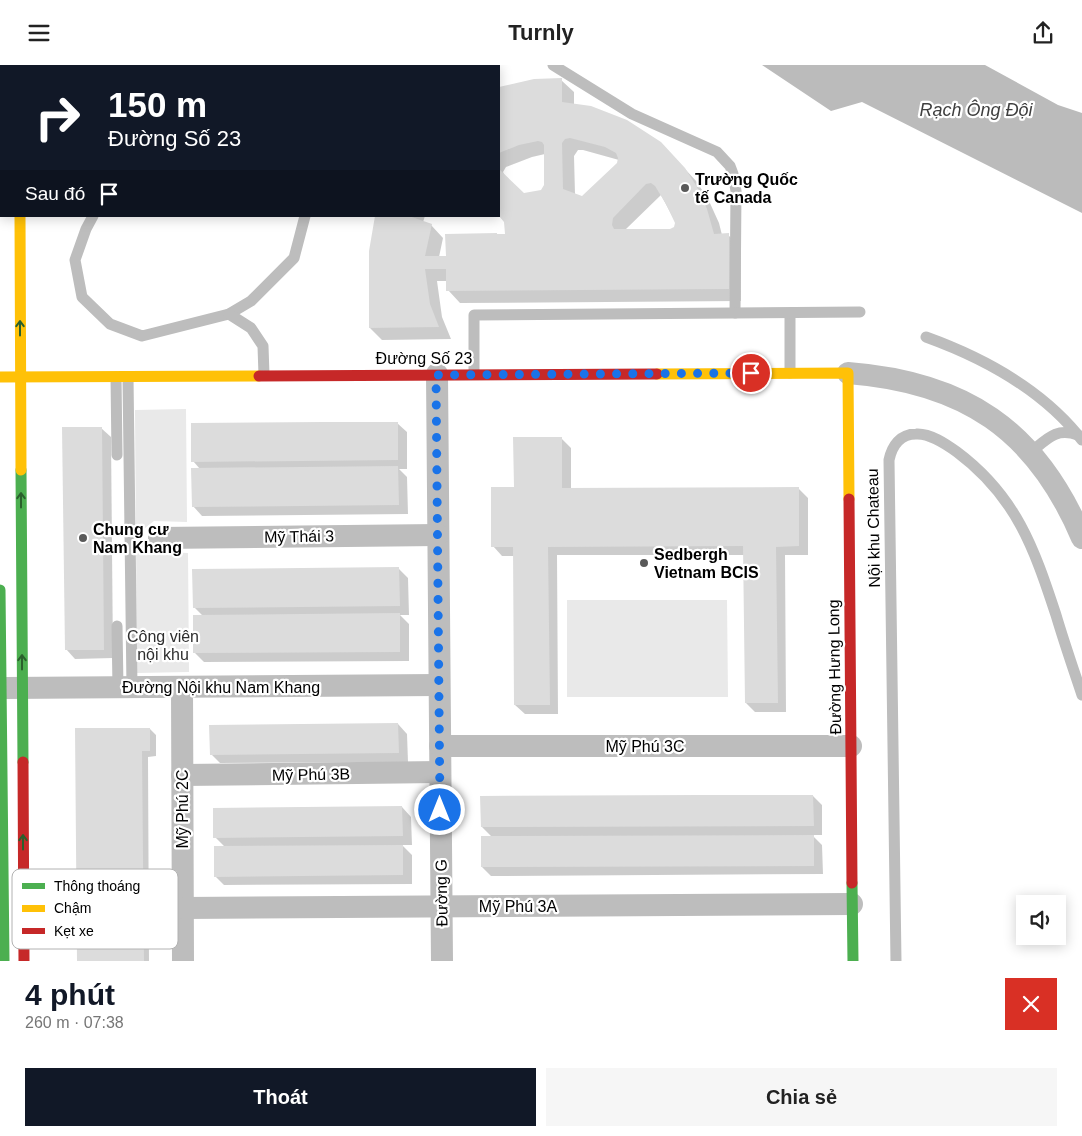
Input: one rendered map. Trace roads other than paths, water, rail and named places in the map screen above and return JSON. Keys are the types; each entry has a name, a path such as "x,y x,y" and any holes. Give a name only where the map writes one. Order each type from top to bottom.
{"street":[{"path":"4,961 20,377 20,217"},
{"path":"848,373 902,379 942,392 983,413 1018,439 1031,452 1055,484 1082,537"},
{"name":"Đường Số 23","path":"0,377 848,373"},
{"name":"Đường Hưng Long","path":"848,373 853,961"},
{"name":"Đường G","path":"436,375 442,961"},
{"name":"Mỹ Thái 3","path":"159,538 438,535"},
{"path":"0,590 12,688 20,869"},
{"name":"Đường Nội khu Nam Khang","path":"12,688 440,685"},
{"name":"Mỹ Phú 2C","path":"182,687 183,961"},
{"name":"Mỹ Phú 3C","path":"440,746 851,746"},
{"name":"Mỹ Phú 3B","path":"182,775 440,772"},
{"name":"Mỹ Phú 3A","path":"183,908 852,904"}],"lane":[{"path":"553,65 632,114 709,147 724,158 733,174 736,191 735,313"},
{"path":"92,217 75,260 82,297 110,324 142,336 229,314 251,301 294,258 305,217"},
{"path":"474,374 474,315 860,312"},
{"path":"790,313 790,373"},
{"path":"229,314 251,328 263,346 264,375"},
{"path":"926,337 968,353 1006,374 1041,400 1081,437"},
{"path":"116,376 117,455"},
{"path":"125,688 128,376"},
{"path":"1031,452 1059,433 1065,432 1081,437"},
{"name":"Nội khu Chateau","path":"896,961 889,460 894,445 899,440 913,433 921,434 953,449 990,481 1013,511 1022,524 1039,566 1082,695"},
{"path":"117,626 125,688"}],"water":[{"name":"Rạch Ông Đội","path":"762,65 985,65 1058,105 1082,113 1082,213 862,102 831,111"}],"place":[{"name":"Trường Quốc tế Canada","path":"685,188"},
{"name":"Chung cư Nam Khang","path":"83,538"},
{"name":"Sedbergh Vietnam BCIS","path":"644,563"}],"park label":[{"name":"Công viên nội khu","path":"163,645"}]}
